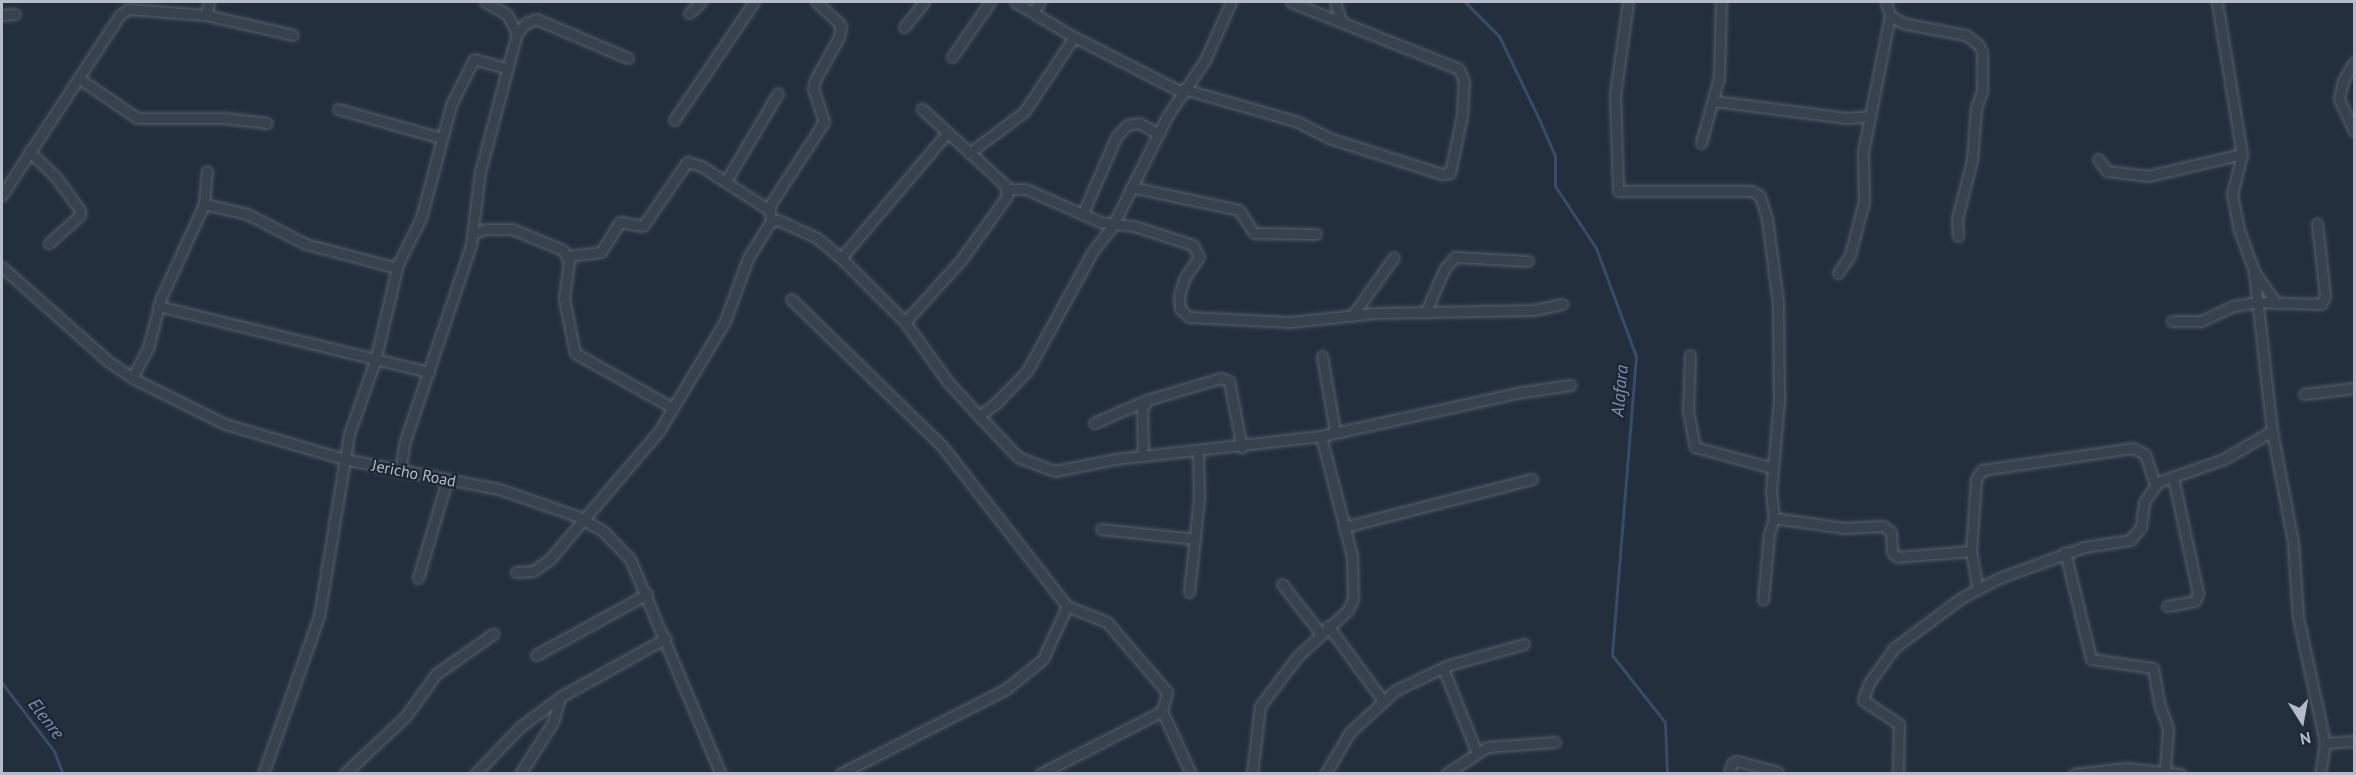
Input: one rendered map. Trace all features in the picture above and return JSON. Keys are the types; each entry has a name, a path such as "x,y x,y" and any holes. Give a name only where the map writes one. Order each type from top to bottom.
{"street":[{"path":"206,15 209,2"},
{"path":"485,2 507,14 517,33"},
{"path":"688,13 701,2"},
{"path":"674,120 754,2"},
{"path":"516,572 533,571 550,559 659,431 725,321 748,258 824,122 813,89 814,80 839,37 841,25 818,2"},
{"path":"904,27 924,2"},
{"path":"952,57 990,2"},
{"path":"1015,2 1074,36 1183,91 1298,122 1329,138 1442,174 1450,173 1462,115 1463,74 1452,64 1291,2"},
{"path":"1033,12 1040,2"},
{"path":"979,416 1009,392 1027,371 1093,251 1113,225 1183,91 1205,60 1229,2"},
{"path":"1335,2 1341,20"},
{"path":"1628,2 1615,94 1618,191 1736,190 1760,196 1778,303 1778,443 1773,468 1774,518 1769,534 1763,600"},
{"path":"1701,143 1714,101 1721,52 1721,2"},
{"path":"1838,273 1851,255 1864,201 1863,152 1868,116 1890,16 1886,2"},
{"path":"2217,2 2242,154 2232,194 2239,230 2254,271 2276,303"},
{"path":"2,195 120,15 128,9 206,15 293,35"},
{"path":"2,15 15,14"},
{"path":"1890,16 1906,24 1966,35 1980,45 1982,90 1976,108 1972,160 1957,219 1958,236"},
{"path":"400,471 474,233 480,172 517,33 526,23 536,20 628,58"},
{"path":"969,153 1024,112 1074,36"},
{"path":"263,774 319,616 344,459 375,361 397,268 421,218 441,138 468,63 474,59 508,69"},
{"path":"2355,62 2343,81 2339,99 2355,130"},
{"path":"80,79 137,118 224,118 267,123"},
{"path":"726,182 778,93"},
{"path":"1714,101 1847,118 1868,116"},
{"path":"338,109 441,138"},
{"path":"905,322 961,260 1007,196 1006,189 922,109"},
{"path":"1083,213 1116,137 1127,125 1139,123 1159,134"},
{"path":"841,258 947,133"},
{"path":"29,151 55,176 80,210 80,215 49,243"},
{"path":"2098,159 2107,171 2148,176 2242,154"},
{"path":"568,256 601,252 620,222 643,226 687,162 726,182 770,216 817,238 841,258 905,322 948,382 1007,448 1046,470 1143,456 1242,448 1321,436 1335,431 1570,385"},
{"path":"132,378 148,348 158,306 204,204 207,171"},
{"path":"1131,187 1239,210 1254,233 1316,234"},
{"path":"1006,189 1026,189 1113,225 1164,234 1197,250 1197,260 1185,277 1179,295 1180,309 1189,317 1290,322 1426,311 1534,310 1562,304"},
{"path":"204,204 247,214 306,244 397,268"},
{"path":"2172,321 2201,321 2233,306 2257,302 2311,307 2324,302 2317,223"},
{"path":"474,233 486,229 512,229 563,250 568,256 564,299 575,353 673,408"},
{"path":"1352,316 1394,257"},
{"path":"1426,311 1445,268 1455,257 1528,261"},
{"name":"Jericho Road","path":"2,267 57,318 132,378 225,424 344,459 499,489 584,520 619,544 647,594 721,774"},
{"path":"2254,271 2272,430 2294,542 2293,578 2305,666 2325,743 2320,774"},
{"path":"791,299 942,446 1068,606 1107,622 1167,692 1162,711 1191,774"},
{"path":"158,306 375,361 429,372"},
{"path":"1690,355 1688,411 1692,443 1702,450 1773,468"},
{"path":"1322,357 1335,431"},
{"path":"1094,423 1180,387 1226,378 1242,448"},
{"path":"2304,394 2355,388"},
{"path":"1143,456 1142,409 1146,400"},
{"path":"1898,774 1899,724 1892,716 1866,705 1864,694 1883,660 1894,648 1932,618 1978,589 2065,552 2130,540 2141,527 2144,502 2155,485 2224,459 2272,430"},
{"path":"1252,774 1260,706 1328,626 1348,610 1353,599 1352,556 1321,436"},
{"path":"1978,589 1971,551 1976,479 1982,470 2133,448 2145,454 2155,485"},
{"path":"1189,592 1199,498 1198,451"},
{"path":"2167,606 2195,601 2198,593 2173,477"},
{"path":"1344,527 1532,479"},
{"path":"418,578 447,480"},
{"path":"1774,518 1844,528 1882,526 1891,532 1892,552 1897,557 1971,551"},
{"path":"1101,530 1195,539"},
{"path":"2065,552 2091,659 2153,668 2160,706 2168,728 2165,770"},
{"path":"1282,584 1321,634"},
{"path":"536,656 647,594"},
{"path":"840,774 1006,689 1043,659 1068,606"},
{"path":"1328,626 1383,701"},
{"path":"344,774 405,717 436,674 493,634"},
{"path":"475,774 520,727 560,697 666,638"},
{"path":"1325,774 1350,732 1396,690 1443,668 1524,644"},
{"path":"1443,668 1476,752"},
{"path":"520,774 553,722 560,697"},
{"path":"1040,774 1162,711"},
{"path":"2325,743 2355,741"},
{"path":"1446,774 1476,752 1487,747 1555,742"},
{"path":"1729,774 1732,762 1737,761 1778,772"},
{"path":"2074,774 2126,768 2165,770 2181,774"}],"waterway":[{"name":"Alafara","path":"1465,2 1499,36 1555,156 1555,186 1596,248 1636,356 1612,655 1665,722 1667,774"},
{"name":"Elenre","path":"2,683 54,751 63,774"}]}
